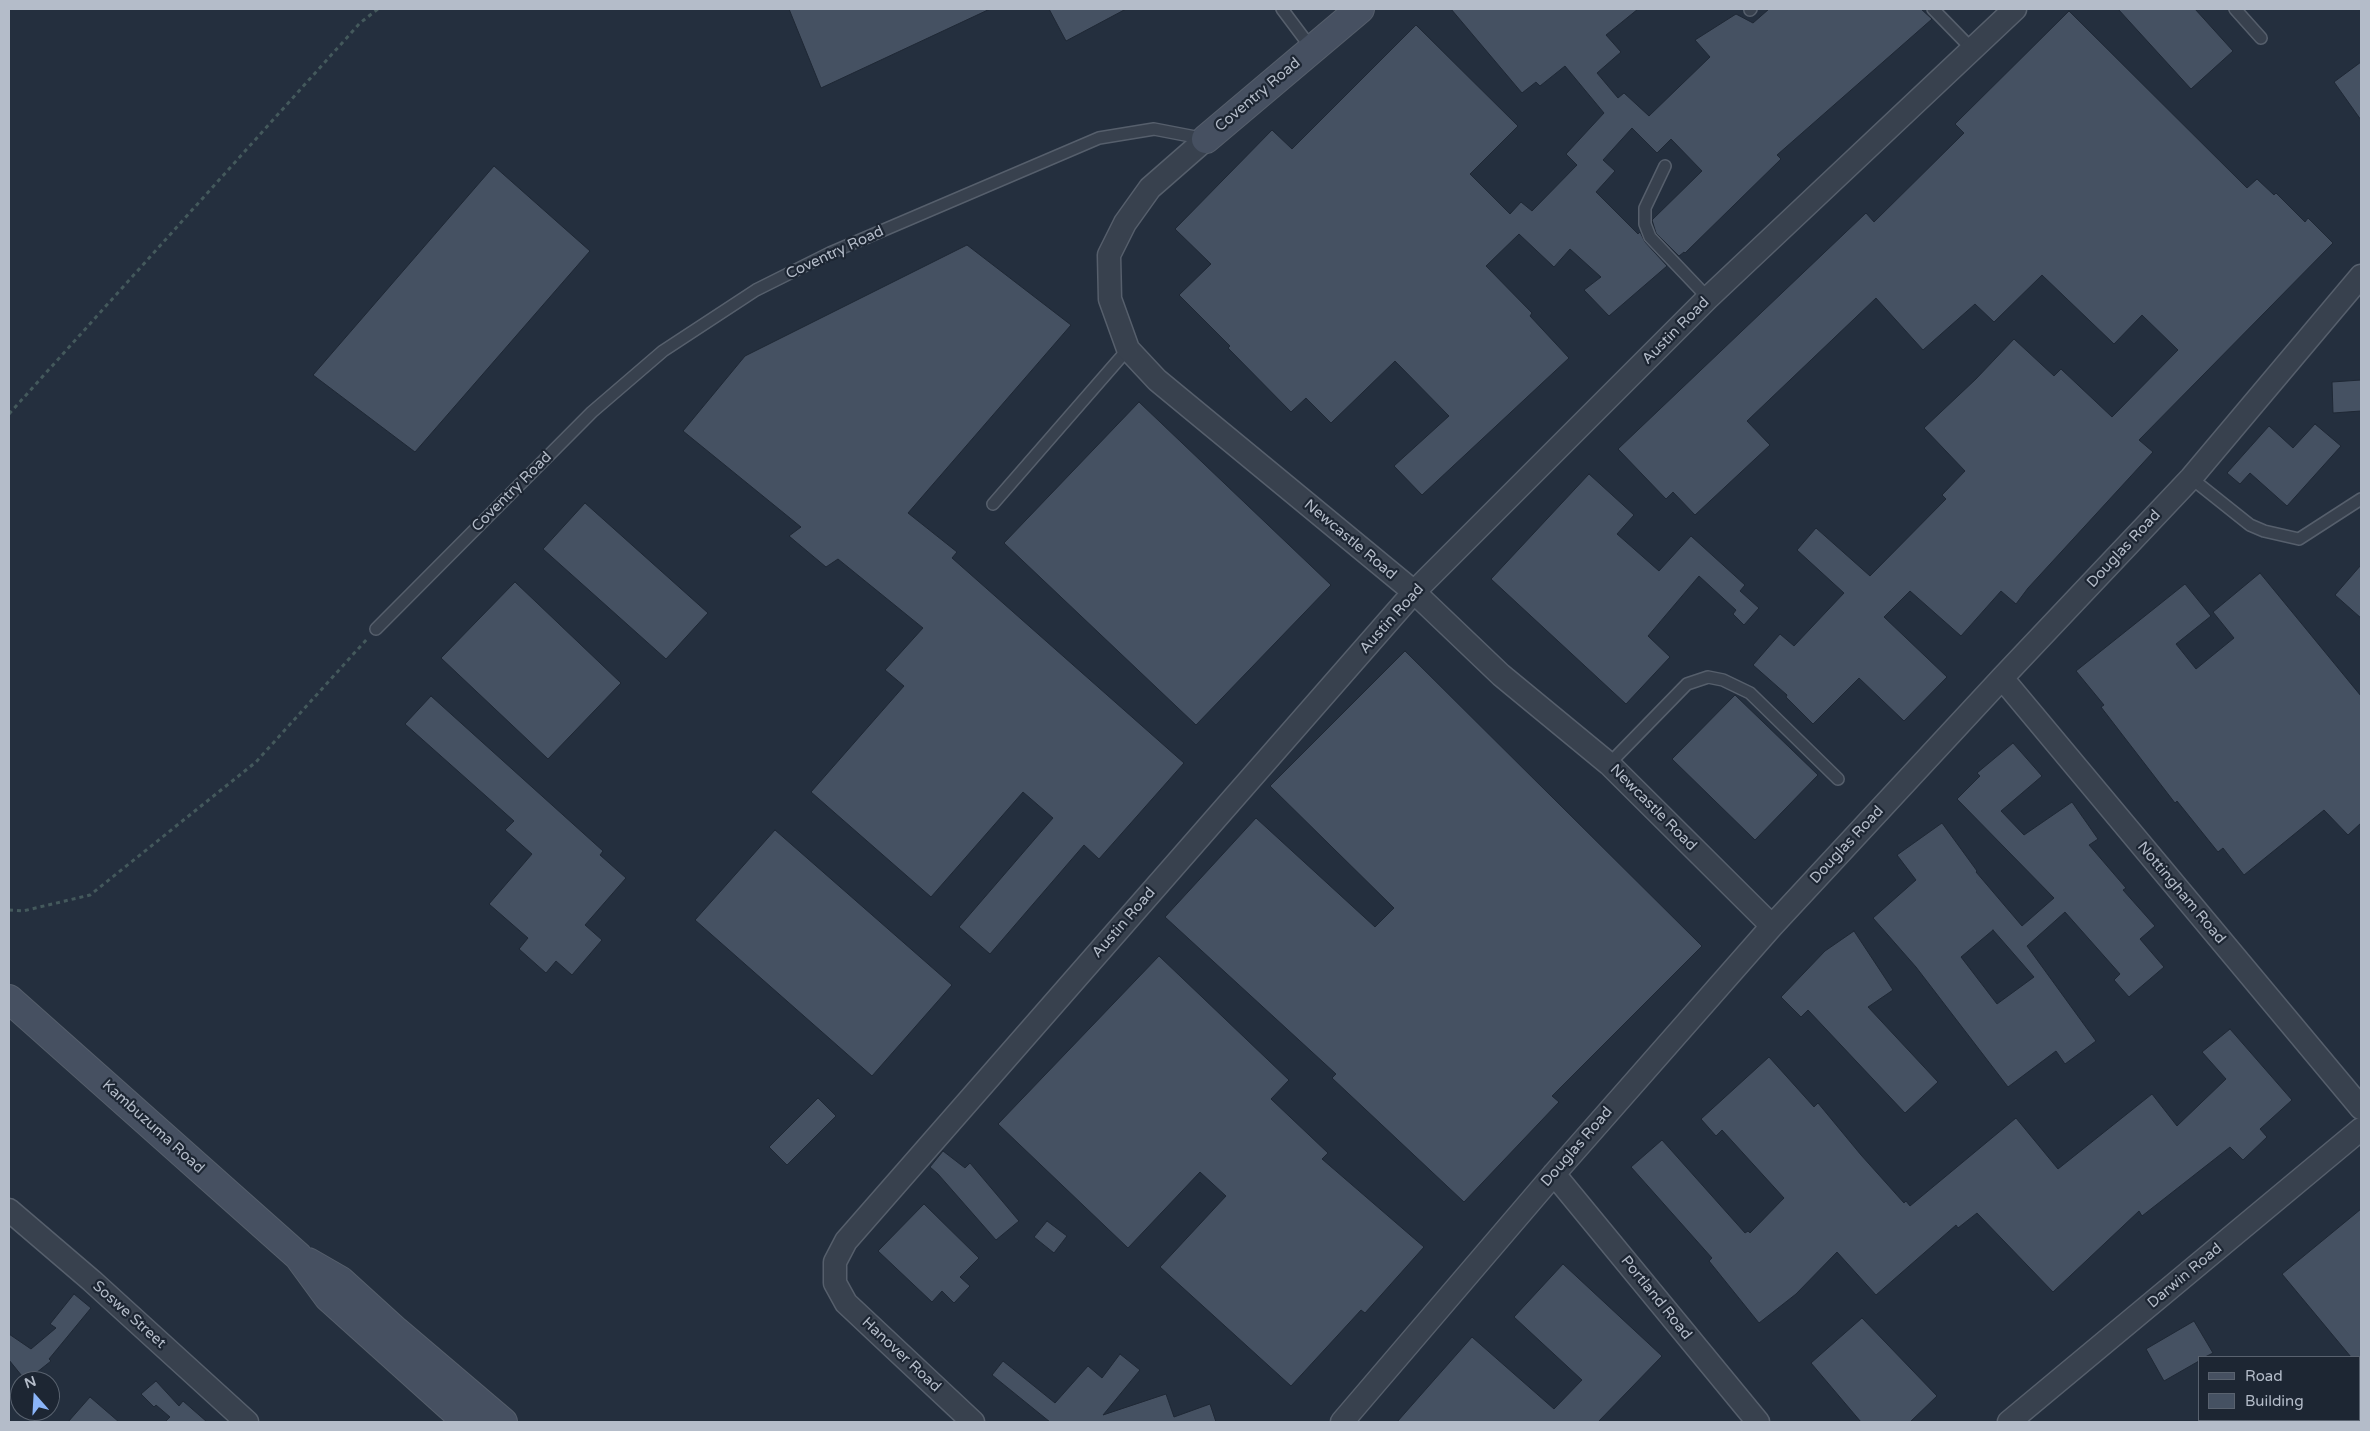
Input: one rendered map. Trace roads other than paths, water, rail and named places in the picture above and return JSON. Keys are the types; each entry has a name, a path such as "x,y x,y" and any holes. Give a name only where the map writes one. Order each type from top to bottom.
{"main road":[{"name":"Coventry Road","path":"1206,139 1360,9"},
{"name":"Kambuzuma Road","path":"9,999 298,1256 341,1281 396,1331 503,1422"},
{"name":"Kambuzuma Road","path":"298,1256 328,1297 467,1422"}],"street":[{"name":"Austin Road","path":"835,1283 834,1262 846,1241 1414,592 1708,298 2015,9"},
{"name":"Newcastle Road","path":"1206,139 1150,188 1125,223 1109,254 1110,299 1128,349 1157,380 1414,592 1501,675 1609,764 1772,926"},
{"name":"Douglas Road","path":"1342,1422 1554,1174 1772,926 2191,478 2361,276"},
{"name":"Nottingham Road","path":"2002,678 2361,1108"},
{"name":"Darwin Road","path":"2009,1422 2361,1129"},
{"name":"Portland Road","path":"1554,1174 1758,1422"},
{"name":"Soswe Street","path":"9,1210 247,1422"},
{"name":"Hanover Road","path":"835,1283 846,1303 864,1322 974,1422"}],"lane":[{"path":"1282,9 1313,50"},
{"path":"1933,9 1972,49"},
{"path":"2235,9 2261,38"},
{"name":"Coventry Road","path":"376,629 592,412 663,351 756,290 830,253 1099,138 1154,129 1206,139"},
{"path":"1665,166 1645,208 1645,224 1650,237 1708,298"},
{"path":"994,504 1128,349"},
{"path":"2191,478 2250,525 2264,531 2299,538 2361,499"},
{"path":"1609,764 1687,684 1708,677 1723,680 1750,692 1838,779"}]}
